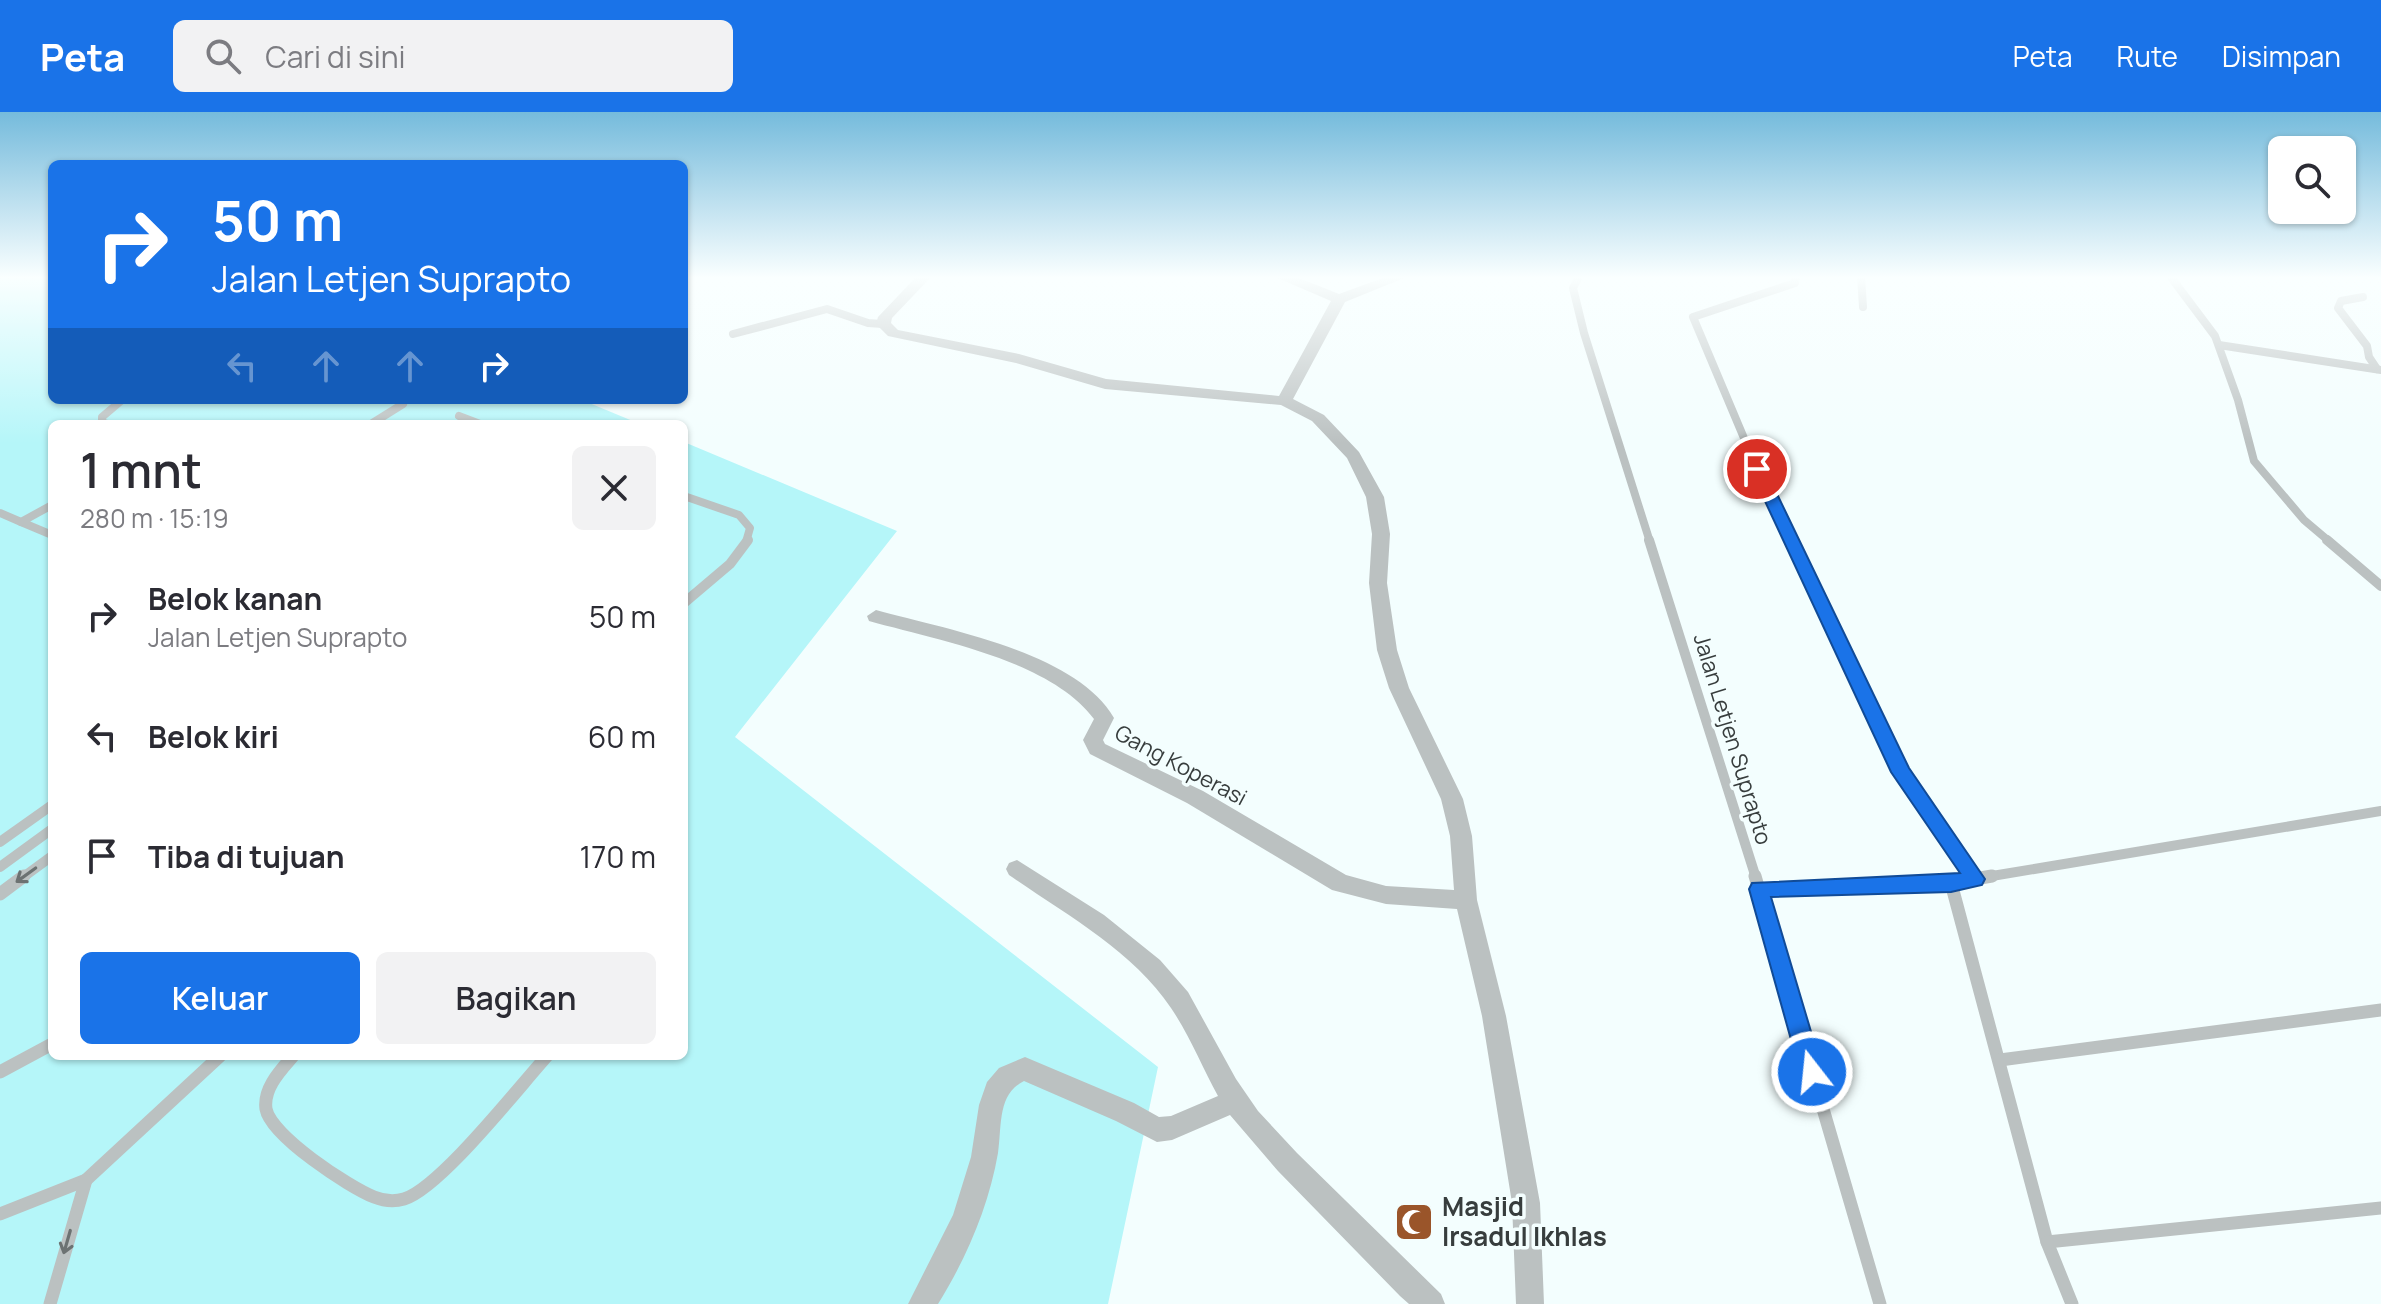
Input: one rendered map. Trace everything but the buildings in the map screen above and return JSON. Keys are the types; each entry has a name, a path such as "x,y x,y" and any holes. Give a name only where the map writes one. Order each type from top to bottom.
{"street":[{"path":"894,332 900,336 1019,359 1105,384 1284,401 1304,410 1328,428 1353,455 1375,497 1381,534 1378,583 1387,650 1399,688 1452,799 1461,836 1466,900 1494,1016 1526,1203 1530,1304"},
{"path":"1284,401 1321,332"},
{"name":"Gang Koperasi","path":"876,616 979,645 1049,674 1080,692 1100,709 1104,718 1092,742 1097,749 1195,797 1340,883 1386,895 1466,900"},
{"path":"1017,869 1119,941 1166,983 1200,1030 1235,1101 1249,1121 1431,1304"},
{"path":"922,1304 947,1265 968,1218 996,1090 1011,1073 1025,1069 1125,1112 1157,1130 1167,1129 1235,1101"}],"lane":[{"path":"733,334 742,332"},
{"name":"Jalan Letjen Suprapto","path":"1584,332 1759,889 1880,1304"},
{"path":"1699,332 1757,469 1901,772 1975,879"},
{"path":"2212,332 2238,400 2254,461 2304,520 2381,586"},
{"path":"2356,332 2379,370"},
{"path":"2219,345 2379,370"},
{"path":"102,420 117,404"},
{"path":"377,420 403,404"},
{"path":"459,416 470,420"},
{"path":"688,497 743,518 750,526 752,537 744,550 688,599"},
{"path":"21,522 48,507"},
{"path":"0,513 48,533"},
{"path":"0,842 48,808"},
{"path":"1759,889 1951,883 2381,811"},
{"path":"0,867 48,832"},
{"path":"0,894 48,859"},
{"path":"1951,883 2047,1242 2072,1304"},
{"path":"2000,1060 2381,1010"},
{"path":"0,1072 48,1046"},
{"path":"0,1214 86,1180 216,1060"},
{"path":"289,1060 270,1082 265,1099 269,1119 281,1135 366,1194 390,1201 421,1192 439,1177 543,1060"},
{"path":"50,1304 86,1180"},
{"path":"2047,1242 2381,1208"}],"shaded area":[{"path":"0,332 48,332 48,404 592,404 630,420 48,420 48,1060 688,1060 688,444 897,531 735,737 1158,1067 1108,1304 0,1304"}],"place":[{"name":"Masjid Irsadul Ikhlas","path":"1414,1222"}],"route":[{"path":"1757,469 1901,772 1975,879 1871,887 1759,889 1812,1072"}]}
